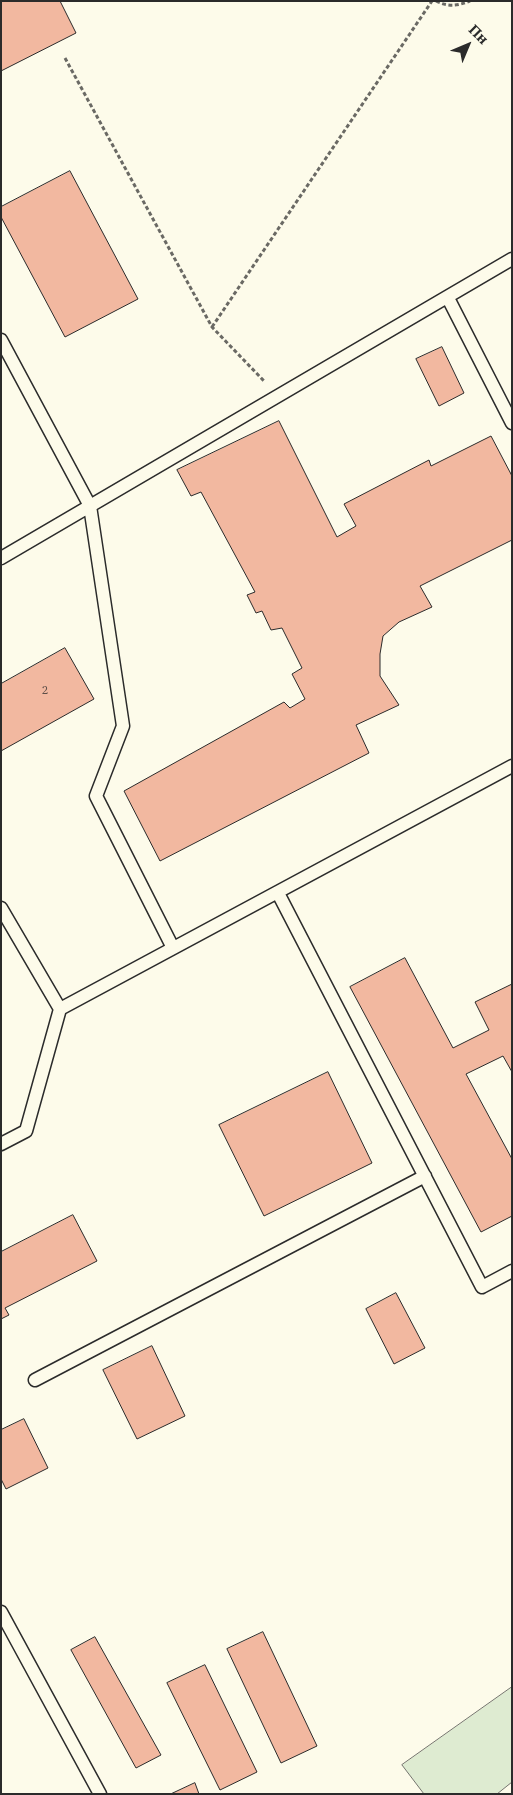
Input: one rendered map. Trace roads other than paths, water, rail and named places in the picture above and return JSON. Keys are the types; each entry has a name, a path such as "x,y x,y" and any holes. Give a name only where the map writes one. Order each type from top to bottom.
{"lane":[{"path":"1,558 512,259"},
{"path":"448,298 512,423"},
{"path":"1,340 90,506 123,726 96,796 174,948"},
{"path":"60,1009 512,766"},
{"path":"278,893 482,1287 512,1271"},
{"path":"1,908 60,1009 26,1131 1,1144"},
{"path":"35,1380 425,1176"},
{"path":"1,1612 100,1794"}]}
